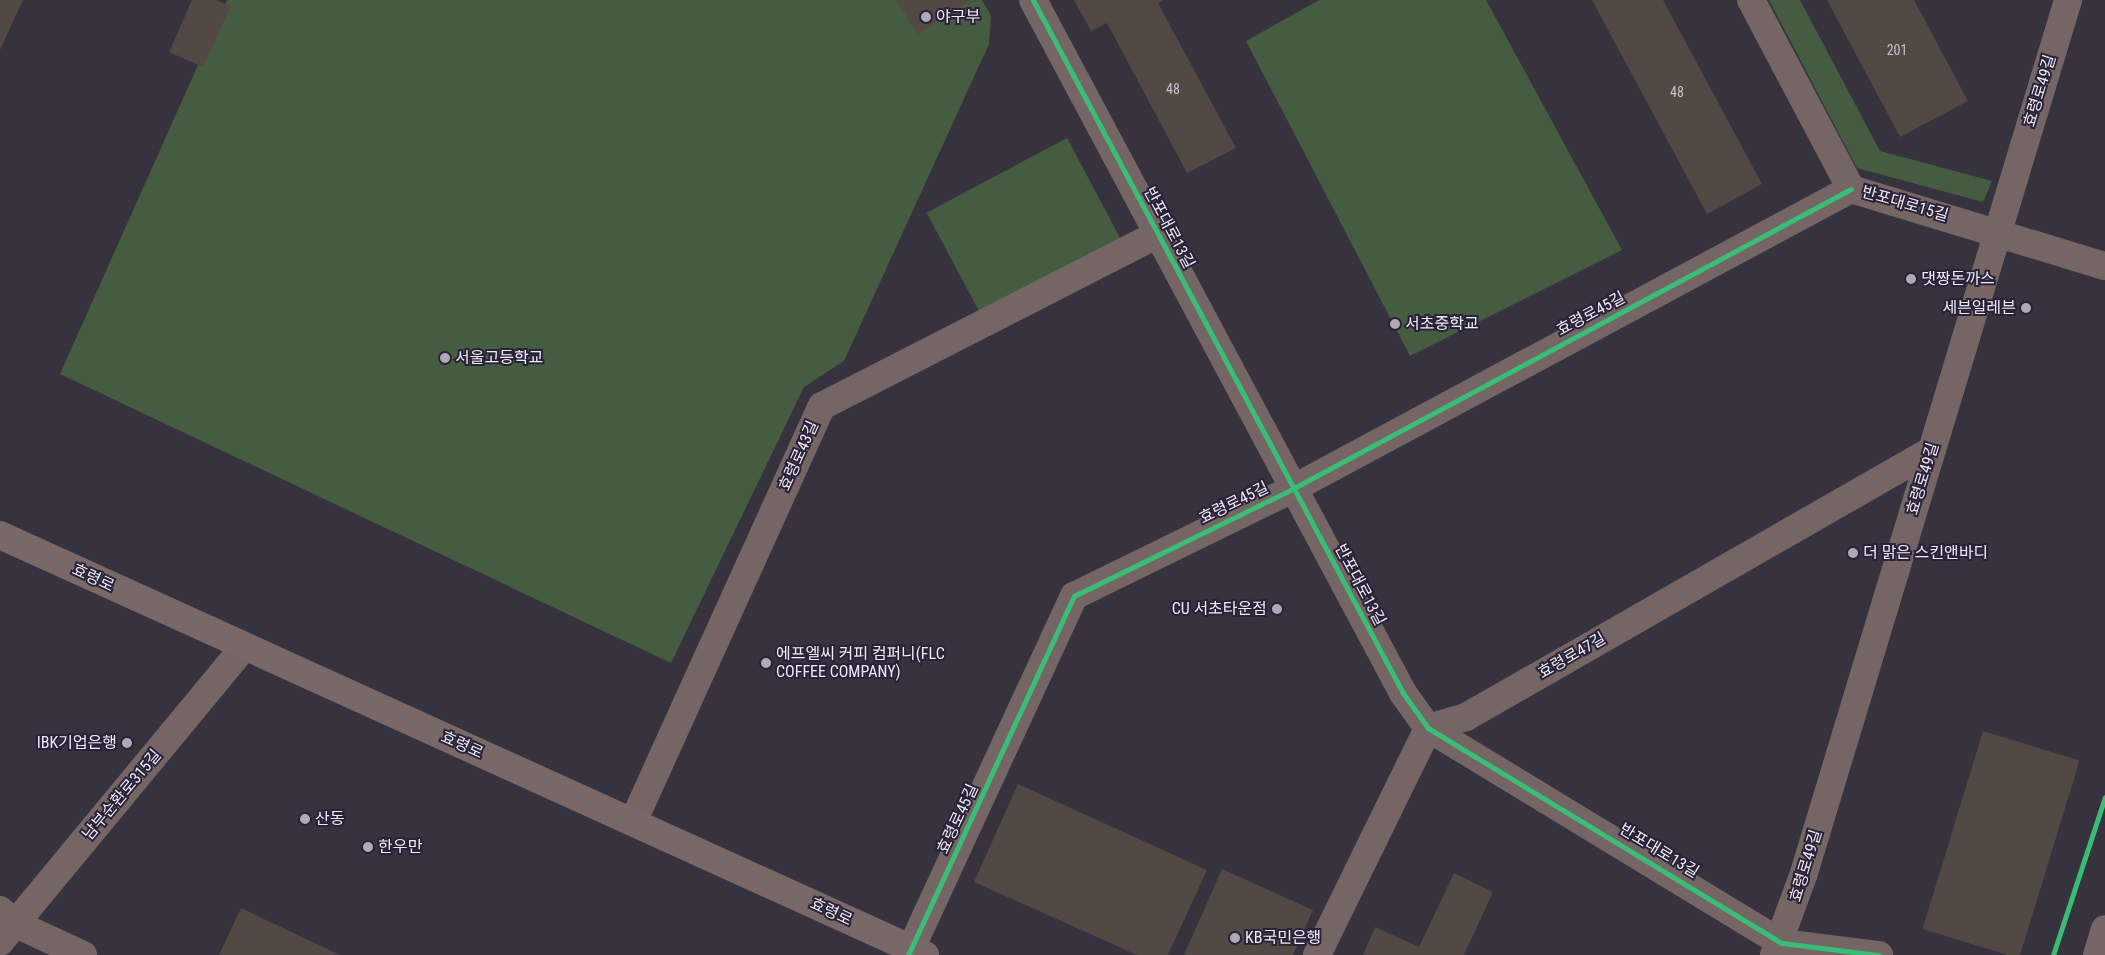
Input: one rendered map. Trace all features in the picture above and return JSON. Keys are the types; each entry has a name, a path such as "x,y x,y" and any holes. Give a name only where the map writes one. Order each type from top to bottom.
{"main road":[{"name":"효령로","path":"0,535 633,822 915,953"},
{"path":"2097,955 2105,929"}],"street":[{"name":"반포대로13길","path":"1033,0 1403,693 1428,728 1778,949 1879,955"},
{"name":"반포대로15길","path":"1751,0 1851,189 1998,231 2105,266"},
{"name":"효령로49길","path":"1778,949 2068,0"},
{"name":"효령로45길","path":"915,953 1074,596 1294,488 1851,189"},
{"name":"효령로43길","path":"633,822 822,406 1158,234"},
{"name":"효령로47길","path":"1428,728 1466,717 1932,450"},
{"name":"남부순환로315길","path":"5,925 244,647"},
{"path":"1317,955 1428,728"},
{"path":"5,925 83,955"}],"green space":[{"name":"서울고등학교","path":"227,0 982,0 991,16 989,44 844,361 804,387 671,663 60,374"},
{"path":"1319,0 1486,0 1622,250 1410,356 1246,41"},
{"path":"1769,0 1800,0 1880,151 1992,181 1983,202 1857,168"},
{"path":"1067,138 1122,241 982,316 927,213"}],"building":[{"path":"0,0 23,0 0,50"},
{"path":"192,0 216,0 231,6 203,67 169,52"},
{"name":"야구부","path":"896,0 970,0 918,34"},
{"path":"1074,0 1163,0 1158,3 1236,148 1187,173 1107,23 1091,31"},
{"path":"1592,0 1663,0 1762,184 1707,214"},
{"path":"1827,0 1914,0 1968,101 1900,137"},
{"path":"1983,731 2080,761 2020,955 2008,955 1922,929"},
{"path":"1018,784 1207,870 1168,955 1137,955 974,882"},
{"path":"1222,869 1313,910 1293,955 1184,955"},
{"path":"1454,873 1493,892 1464,955 1363,955 1375,927 1419,947"},
{"path":"241,908 340,955 219,955"}],"cycle path":[{"path":"1033,0 1403,693 1428,728 1782,943 1879,955"},
{"path":"908,955 1074,596 1294,488 1851,189"},
{"path":"2053,955 2105,797"}],"place":[{"name":"야구부","path":"926,17"},
{"name":"댓짱돈까스","path":"1911,279"},
{"name":"세븐일레븐","path":"2026,308"},
{"name":"서초중학교","path":"1395,324"},
{"name":"서울고등학교","path":"445,358"},
{"name":"더 맑은 스킨앤바디","path":"1853,553"},
{"name":"CU 서초타운점","path":"1277,609"},
{"name":"에프엘씨 커피 컴퍼니(FLC COFFEE COMPANY)","path":"766,663"},
{"name":"IBK기업은행","path":"127,743"},
{"name":"산동","path":"305,819"},
{"name":"한우만","path":"368,847"},
{"name":"KB국민은행","path":"1235,938"}]}
